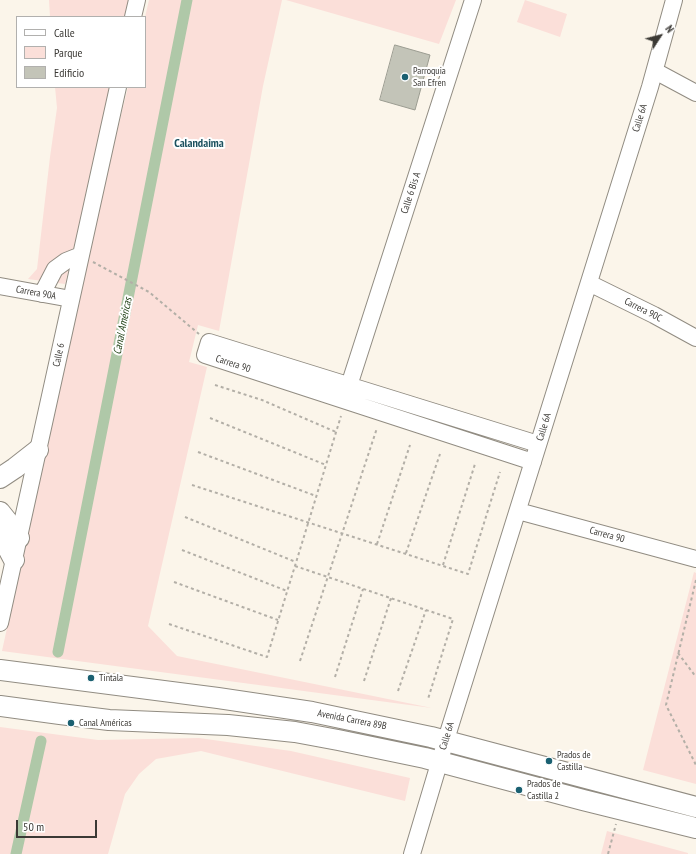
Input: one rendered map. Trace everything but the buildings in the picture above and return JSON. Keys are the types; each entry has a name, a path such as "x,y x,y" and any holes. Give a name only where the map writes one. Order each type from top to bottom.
{"main road":[{"path":"0,478 38,450"},
{"path":"0,512 8,522 14,560"},
{"name":"Avenida Carrera 89B","path":"0,670 218,698 312,712 446,741 696,807"},
{"path":"0,706 109,720 228,725 294,732 371,746 439,762 696,828"}],"street":[{"path":"133,16 137,0"},
{"name":"Calle 6 Bis A","path":"347,393 473,0"},
{"name":"Calle 6A","path":"412,854 439,762 655,71 674,0"},
{"path":"655,71 696,92"},
{"name":"Calle 6","path":"9,536 38,450 118,88"},
{"path":"42,294 55,269 66,261 81,256"},
{"name":"Carrera 90C","path":"589,283 654,315 696,338"},
{"name":"Carrera 90A","path":"0,286 71,299"},
{"name":"Carrera 90","path":"209,342 533,462"},
{"name":"Carrera 90","path":"347,393 538,444"},
{"name":"Carrera 90","path":"518,511 696,559"},
{"path":"0,623 14,560"}],"path":[{"path":"81,256 149,292 209,342"},
{"path":"215,385 262,400 336,432"},
{"path":"169,624 267,657 341,416"},
{"path":"210,418 326,465"},
{"path":"300,661 377,428"},
{"path":"376,544 410,445"},
{"path":"198,452 316,496"},
{"path":"406,553 440,454"},
{"path":"443,565 475,464"},
{"path":"192,485 468,574 500,472"},
{"path":"185,517 296,562"},
{"path":"182,550 287,591"},
{"path":"295,566 453,619 428,699"},
{"path":"696,580 666,705 696,765"},
{"path":"174,582 278,620"},
{"path":"335,677 363,589"},
{"path":"364,681 391,598"},
{"path":"398,691 426,610"},
{"path":"678,652 696,677"},
{"path":"608,854 617,820"}],"green space":[{"path":"49,0 128,0 133,3 130,16 50,16"},
{"path":"149,0 282,0 263,86 219,331 198,325 189,362 207,367 148,626 177,656 432,708 2,651 100,201 128,88 146,88 145,16"},
{"path":"286,0 456,0 439,44"},
{"path":"525,0 567,14 560,37 517,22"},
{"path":"55,88 113,88 65,284 28,279 37,269 57,108"},
{"path":"694,572 696,573 696,784 643,770"},
{"path":"0,727 98,740 199,738 291,751 410,778 405,801 201,751 156,759 139,774 125,794 108,854 0,854"},
{"path":"607,831 688,853 688,854 601,854"}],"waterway":[{"name":"Canal Américas","path":"58,652 187,0"},
{"name":"Canal Américas","path":"16,854 41,741"}],"place":[{"name":"Parroquia San Efren","path":"405,77"},
{"name":"Tintala","path":"91,678"},
{"name":"Canal Américas","path":"71,723"},
{"name":"Prados de Castilla","path":"549,761"},
{"name":"Prados de Castilla 2","path":"519,790"}],"district":[{"name":"Calandaima","path":"199,144"}]}
